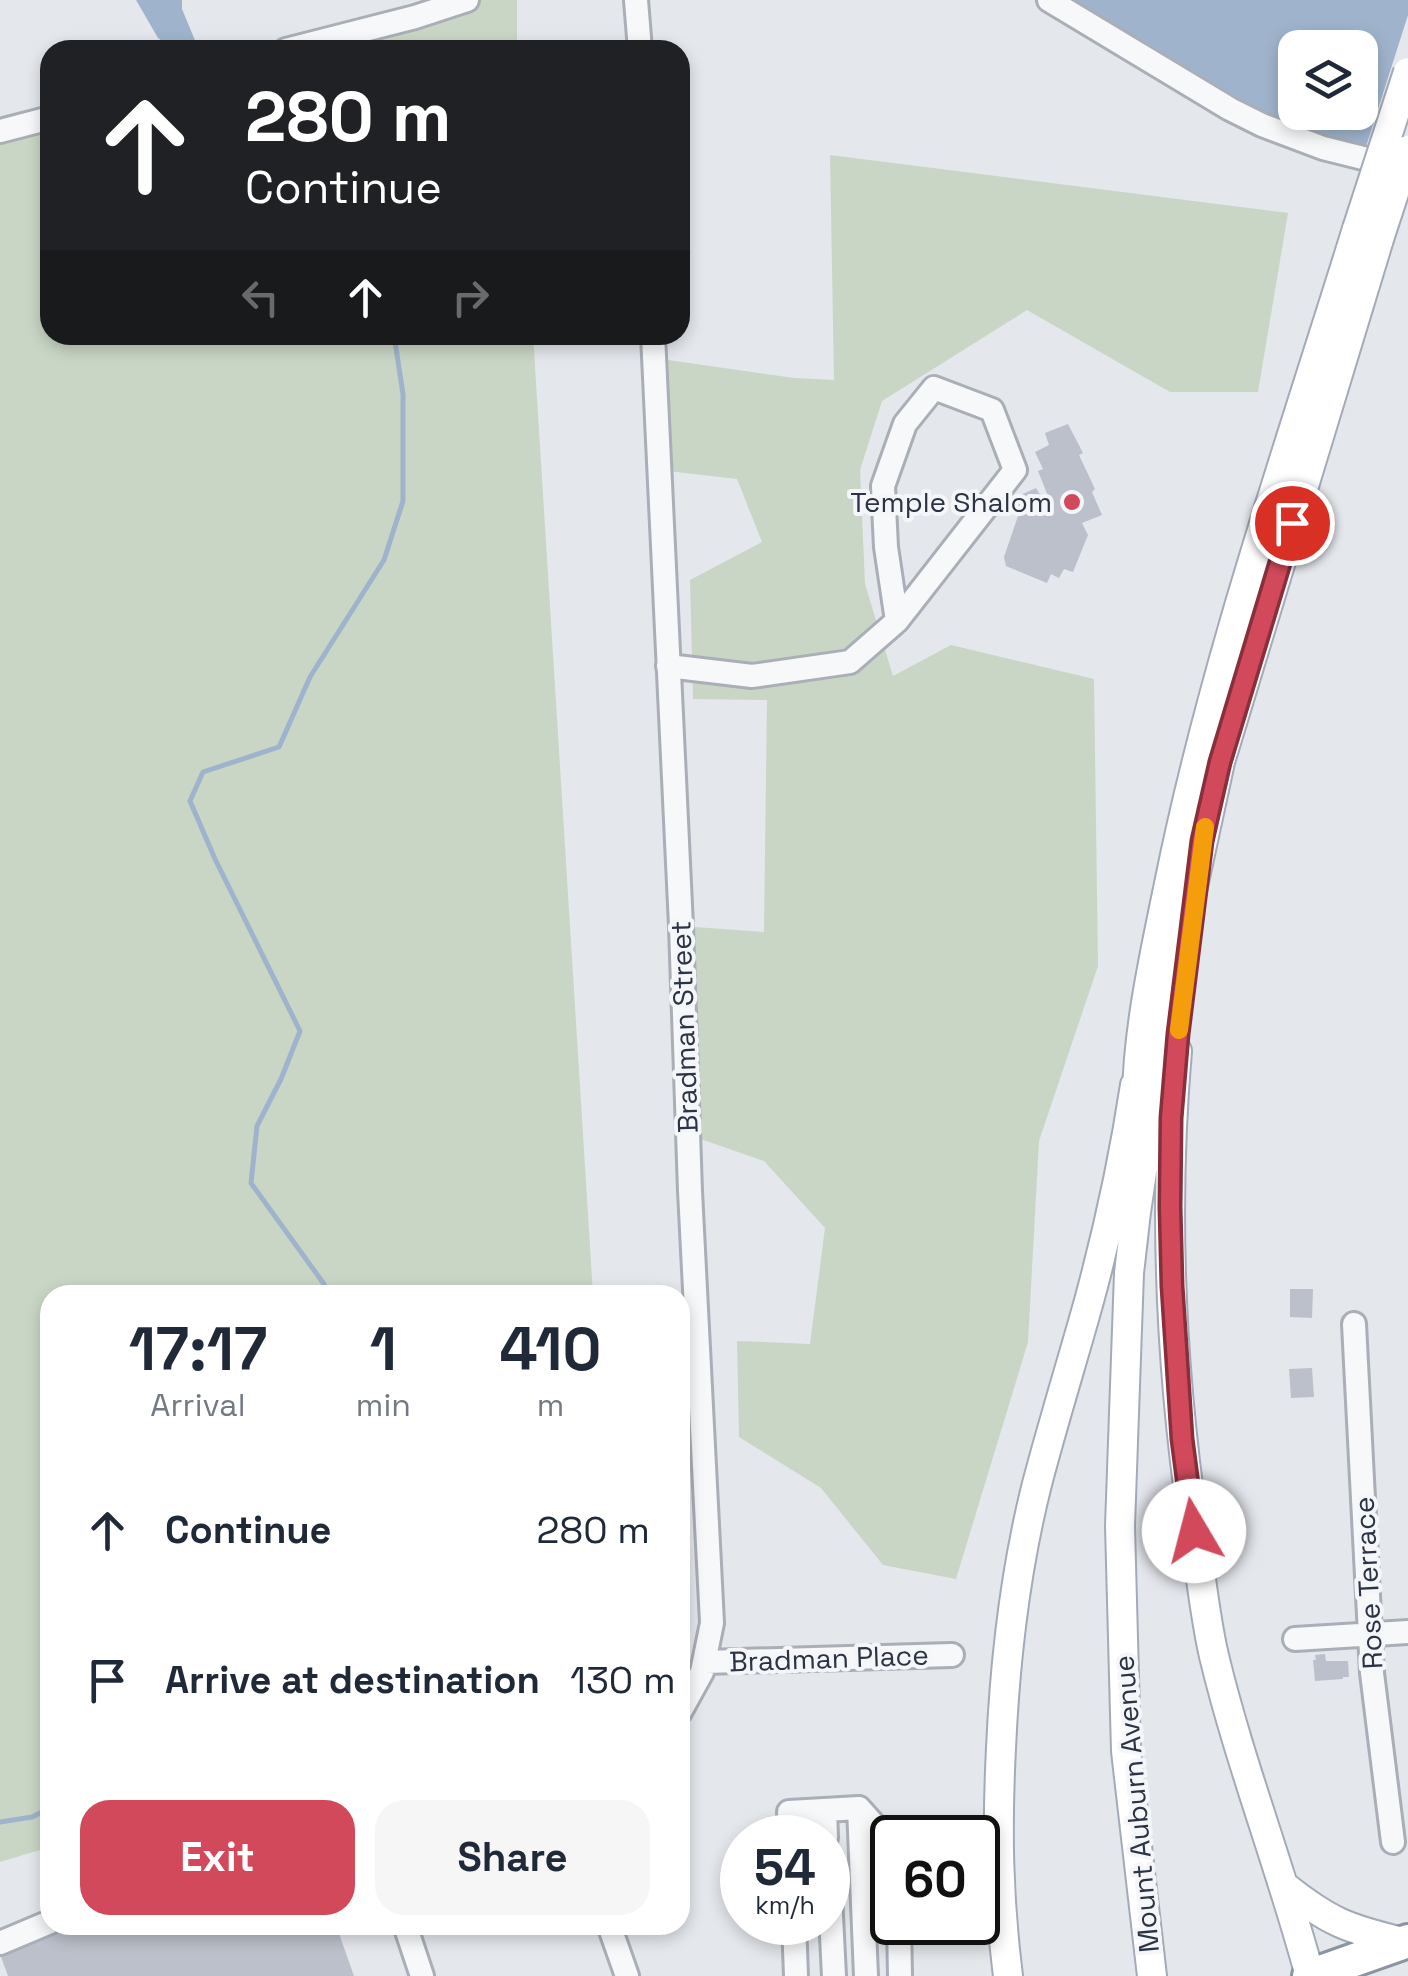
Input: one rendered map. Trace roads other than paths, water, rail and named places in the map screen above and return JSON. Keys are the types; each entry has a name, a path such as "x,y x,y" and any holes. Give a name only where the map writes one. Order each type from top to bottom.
{"highway":[{"path":"1310,1976 1406,1948"}],"main road":[{"name":"Mount Auburn Avenue","path":"1152,1973 1126,1751 1120,1526 1129,1273 1136,1212 1167,1006 1220,762 1368,234 1408,72"},
{"name":"Mount Auburn Avenue","path":"1136,1212 1137,1074 1156,946 1185,804 1231,635 1368,234 1408,150"},
{"path":"1202,841 1171,1118 1176,1364 1190,1501 1214,1654 1310,1976"},
{"path":"1008,1976 998,1858 1003,1699 1010,1630 1037,1486 1090,1297 1137,1074"},
{"path":"1284,1886 1329,1919 1406,1948"}],"street":[{"path":"325,40 467,0"},
{"path":"636,0 639,40"},
{"path":"1049,0 1262,126 1323,148 1408,169"},
{"path":"0,131 40,121"},
{"name":"Bradman Street","path":"653,345 712,1623 706,1662 690,1696"},
{"path":"668,666 752,676 850,662 897,621 1014,470 992,410 934,388 905,424 883,486 886,547 897,621"},
{"name":"Rose Terrace","path":"1354,1324 1372,1672 1394,1842"},
{"path":"1295,1639 1408,1632"},
{"name":"Bradman Place","path":"706,1662 952,1655"},
{"path":"789,1815 860,1808"},
{"path":"860,1808 870,1820"},
{"path":"860,1808 866,1976"},
{"path":"825,1810 825,1815"},
{"path":"0,1943 40,1926"},
{"path":"408,1935 422,1976"},
{"path":"612,1935 627,1976"},
{"path":"795,1945 796,1976"},
{"path":"832,1945 834,1976"},
{"path":"899,1945 900,1976"}],"water":[{"path":"136,0 182,0 195,40 158,38"},
{"path":"1069,0 1408,0 1408,151 1339,141 1298,130 1378,130 1378,30 1278,30 1278,125"}],"waterway":[{"path":"324,1285 251,1183 257,1126 300,1031 190,801 203,772 279,747 310,677 384,560 403,501 403,394 396,345"},
{"path":"0,1822 40,1813"}],"place":[{"name":"Temple Shalom","path":"1072,502"}]}
